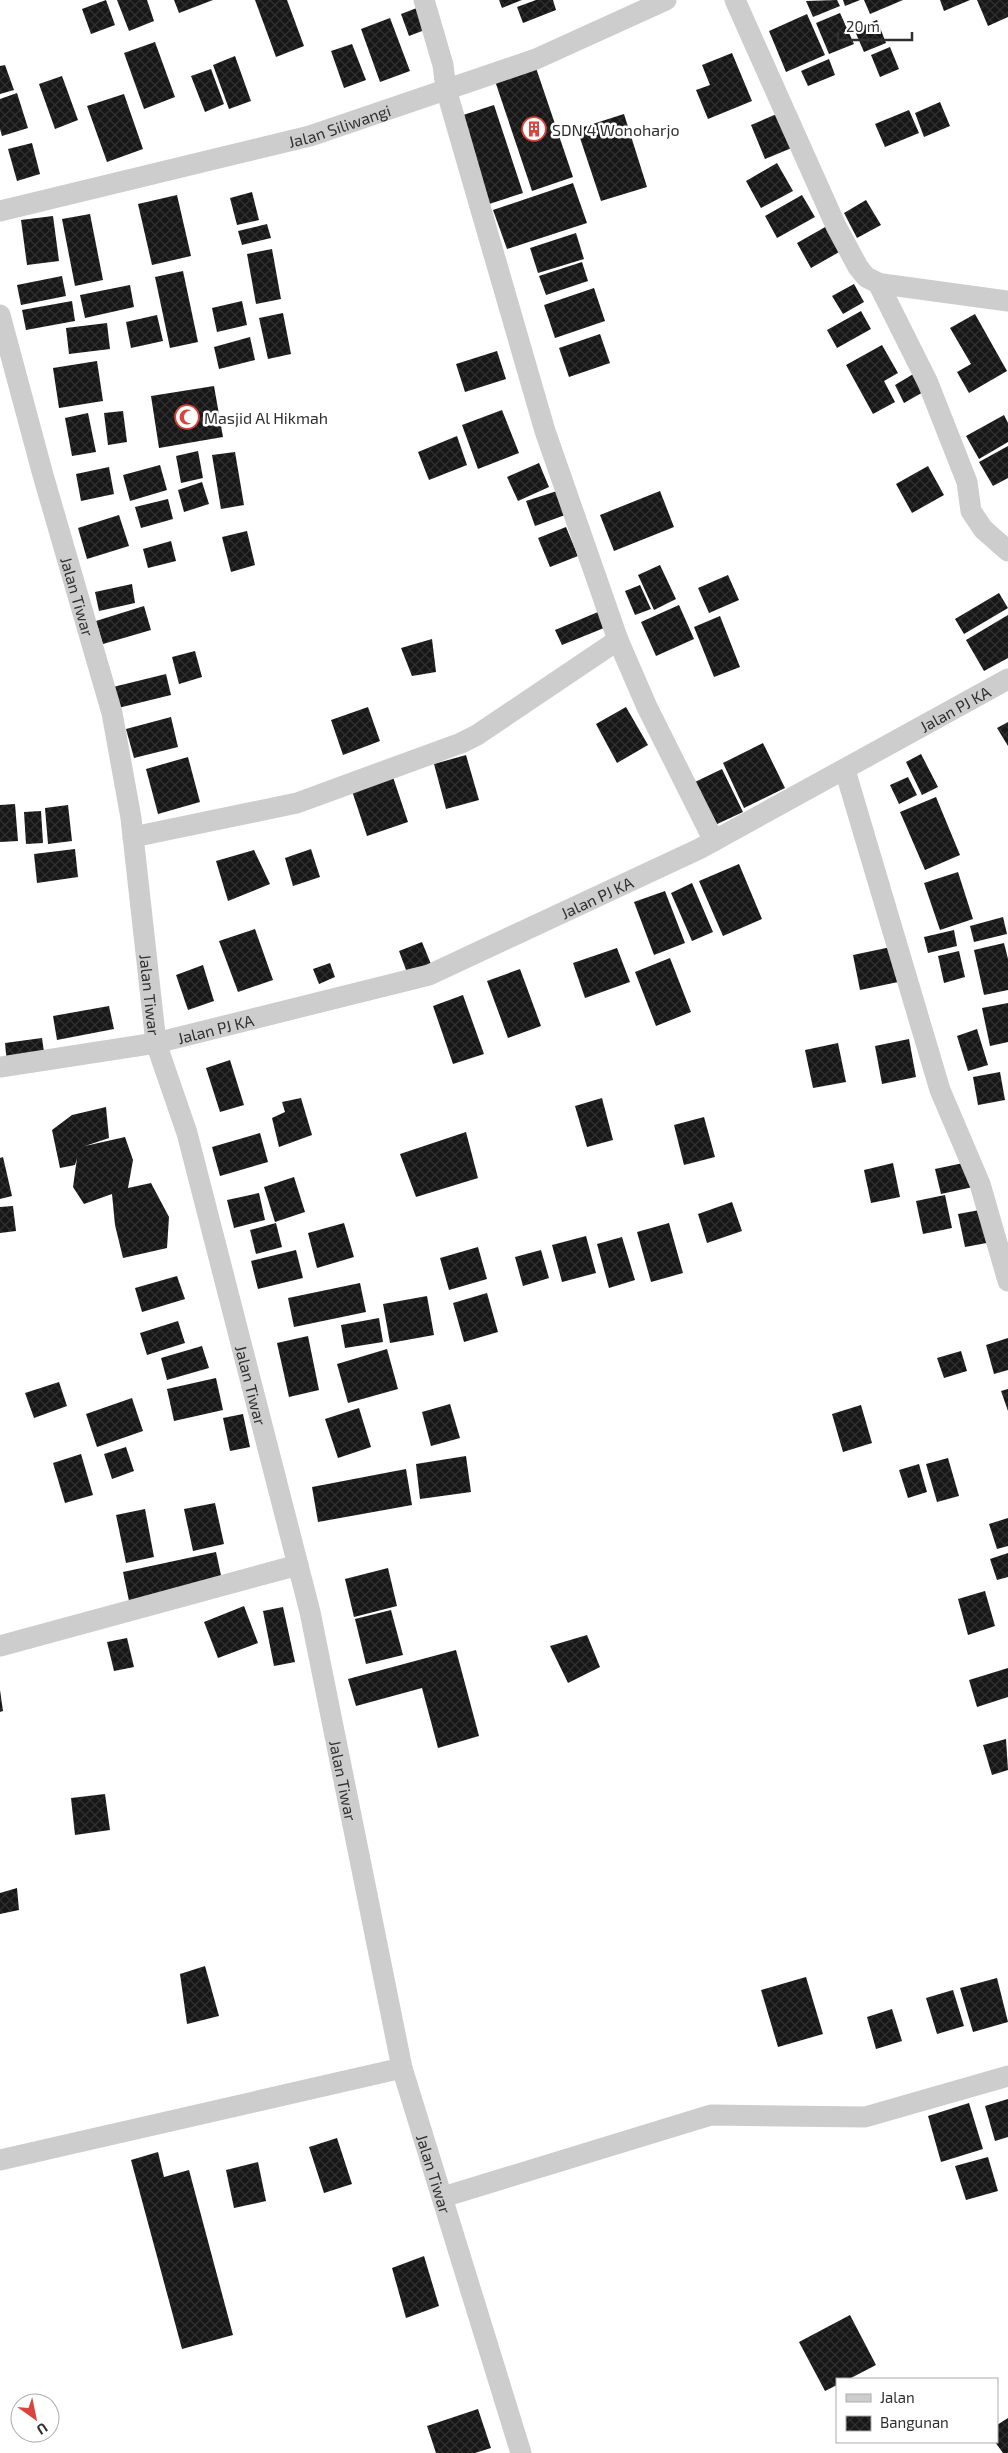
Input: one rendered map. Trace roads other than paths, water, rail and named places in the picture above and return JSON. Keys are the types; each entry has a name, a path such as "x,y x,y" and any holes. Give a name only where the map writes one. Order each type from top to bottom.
{"street":[{"path":"424,0 442,65 446,89 545,431 618,640 647,707 714,841"},
{"name":"Jalan Siliwangi","path":"0,212 310,136 536,59 666,0"},
{"path":"735,0 836,226 858,267 866,277 878,283 1008,301"},
{"path":"878,283 928,383 968,482 971,512 983,529 1008,551"},
{"name":"Jalan Tiwar","path":"0,315 43,475 112,713 134,837 156,1043 187,1133 310,1612 402,2068 521,2453"},
{"path":"134,837 297,804 461,743 477,735 618,640"},
{"name":"Jalan PJ KA","path":"0,1067 156,1043 429,975 714,841 1008,679"},
{"path":"845,770 940,1090 980,1184 1008,1281"},
{"path":"0,1646 298,1565"},
{"path":"0,2160 402,2068"},
{"path":"443,2197 710,2115 865,2117 1008,2076"}],"place":[{"name":"SDN 4 Wonoharjo","path":"534,129"},
{"name":"Masjid Al Hikmah","path":"187,417"}]}
